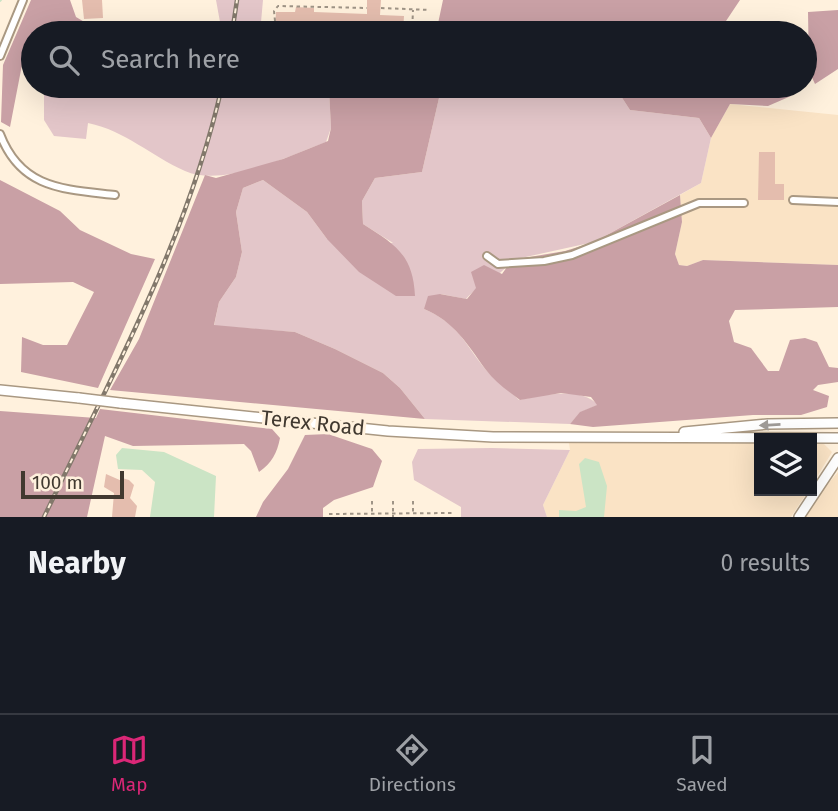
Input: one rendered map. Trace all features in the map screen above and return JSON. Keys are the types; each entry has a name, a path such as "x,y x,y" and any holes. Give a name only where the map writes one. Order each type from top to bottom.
{"main road":[{"name":"Terex Road","path":"0,390 397,431 507,437 838,438"},
{"name":"Terex Road","path":"626,437 768,424 838,423"},
{"path":"799,517 838,458"}],"street":[{"path":"0,56 23,0"},
{"path":"0,134 19,166 43,183 115,195"},
{"path":"793,200 838,202"},
{"path":"487,256 498,264 544,261 604,245 699,202 744,203"}],"path":[{"path":"275,21 274,11 278,6 367,8"},
{"path":"380,8 430,10"},
{"path":"412,21 413,9"},
{"path":"372,501 372,514"},
{"path":"393,501 393,515"},
{"path":"413,501 413,513"},
{"path":"329,514 452,513"}],"shaded area":[{"path":"31,0 70,0 76,17 83,21 22,21"},
{"path":"216,0 263,0 261,21 220,21"},
{"path":"443,0 740,0 726,21 439,21"},
{"path":"838,10 838,69 817,83 817,21 808,21 808,12"},
{"path":"21,23 21,70 10,127 1,122 3,65"},
{"path":"44,98 329,98 331,128 326,142 256,168 218,176 185,171 114,132 88,123 86,139 54,136 44,120"},
{"path":"329,98 439,98 422,172 375,178 362,201 363,224 401,252 411,270 415,296 396,296 359,272 327,239 307,212 263,180 243,188 236,212 242,252 236,277 219,302 214,325 295,332 335,349 383,373 400,388 425,419 110,390 139,339 205,175 216,178 283,159 328,141 331,128"},
{"path":"439,98 622,98 630,110 699,118 711,138 701,183 594,242 512,260 466,299 441,294 424,309 453,328 490,374 519,400 550,394 572,394 591,399 598,405 581,412 570,424 425,419 400,388 383,373 335,349 295,332 214,326 219,302 236,277 242,252 236,212 243,188 263,180 307,212 327,239 393,243 363,224 362,201 375,178 422,172"},
{"path":"622,98 786,98 768,106 730,104 711,138 699,118 630,110"},
{"path":"730,104 838,115 838,265 703,260 687,266 679,265 675,254 682,222 680,195 701,183 711,138"},
{"path":"0,180 60,211 80,230 131,254 155,259 98,388 21,372 22,337 43,345 67,345 94,292 73,282 0,284"},
{"path":"680,195 682,222 675,254 679,265 687,266 703,260 838,265 838,307 735,310 729,321 734,342 751,348 768,371 779,371 790,340 805,338 817,342 829,367 838,368 838,382 818,385 813,390 829,396 827,407 801,415 753,415 593,427 570,424 580,412 597,405 591,397 561,393 520,400 490,374 452,327 424,309 428,296 440,294 467,299 476,288 471,272 484,265 502,274 512,260 565,251 594,242"},
{"path":"100,409 272,429 280,438 273,457 259,472 251,451 244,444 133,446 105,436 87,517 0,517 0,411 96,418"},
{"path":"328,434 372,449 382,461 373,487 334,500 323,508 323,517 256,517 263,502 288,469 305,435"},
{"path":"817,441 821,441 832,452 817,477"},
{"path":"754,442 754,496 805,496 791,517 547,517 543,505 570,450 569,443"},
{"path":"122,448 164,452 216,476 214,517 150,517 155,482 142,470 118,469 116,455"},
{"path":"418,449 570,450 543,505 547,517 461,517 461,507 414,480 412,462"},
{"path":"585,458 599,462 607,486 604,517 559,517 559,510 576,511 586,507 579,464"},
{"path":"838,472 838,517 802,517 816,498"}],"building":[{"path":"82,0 102,0 103,18 84,19"},
{"path":"367,0 381,0 380,15 404,16 404,21 275,21 276,12 295,12 296,7 314,8 314,12 367,14"},
{"path":"759,152 775,152 775,184 784,184 784,200 758,200"},
{"path":"106,474 122,481 122,478 129,480 134,485 130,498 137,506 135,517 112,517 114,493 104,487"}],"railway":[{"path":"234,21 237,0"},
{"path":"44,517 121,359 168,252 189,198 219,98"}]}
